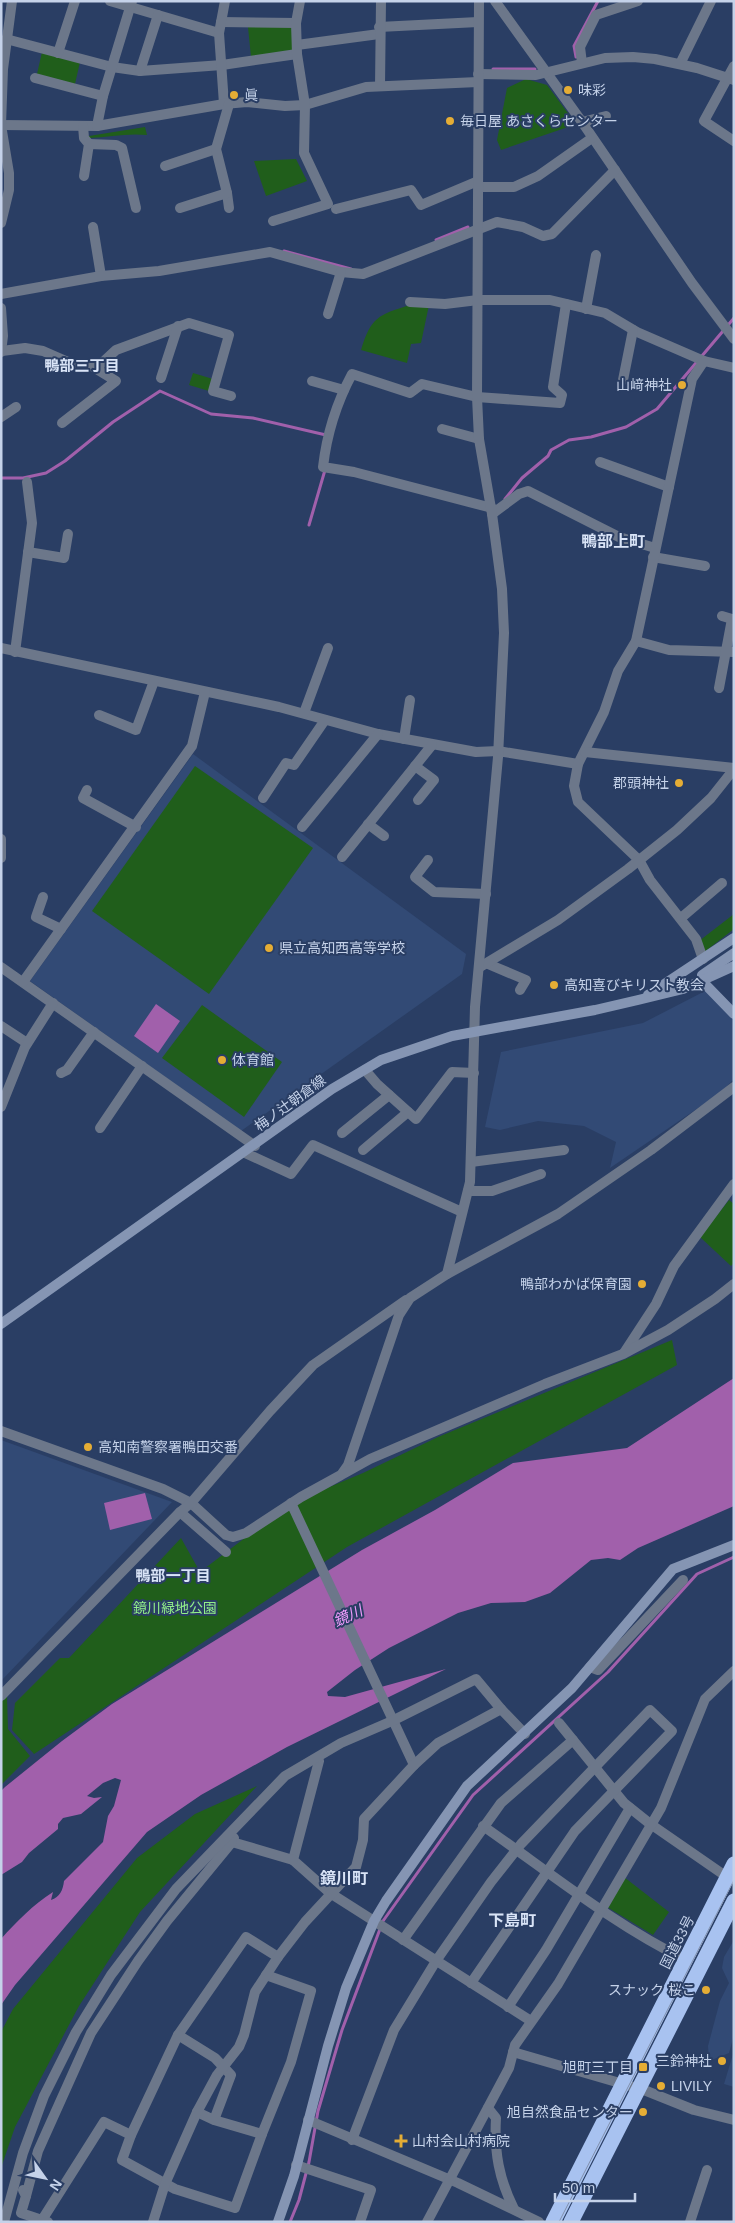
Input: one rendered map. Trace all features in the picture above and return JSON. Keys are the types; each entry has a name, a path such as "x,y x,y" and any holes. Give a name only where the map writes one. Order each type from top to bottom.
{"highway":[{"name":"国道33号","path":"553,2222 730,1871"},
{"path":"571,2222 734,1901"}],"main road":[{"name":"梅ノ辻朝倉線","path":"638,1000 734,938"},
{"path":"677,976 734,952"},
{"path":"683,989 734,952"},
{"name":"梅ノ辻朝倉線","path":"1,1324 255,1146 332,1089 381,1060 452,1036 595,1010 683,989 734,966"},
{"path":"702,980 734,1014"},
{"path":"278,2222 302,2167 315,2124 346,1988 375,1922 467,1786 525,1734 572,1688 673,1569 734,1545"}],"street":[{"path":"1,223 6,205 9,173 1,125 6,39 12,1"},
{"path":"58,53 75,1"},
{"path":"110,1 131,4 158,14 220,28 296,23"},
{"path":"224,1 220,28 226,104 216,149 229,208"},
{"path":"273,221 328,204 304,153 305,105 297,50 296,23 300,1"},
{"path":"380,86 379,31 381,1"},
{"path":"447,1274 468,1191 471,1162 474,1033 484,965 486,894 498,751 504,633 502,589 492,511 479,439 477,396 479,1"},
{"path":"495,1 582,122 692,283 734,339"},
{"path":"582,63 580,46 596,14 638,1"},
{"path":"680,64 681,58 710,1"},
{"path":"97,126 103,96 131,4"},
{"path":"140,71 158,14"},
{"path":"6,39 112,67 140,71 222,65 379,31 478,22"},
{"path":"1,125 97,126 226,104 247,102 285,106 305,105 366,87 536,75 605,58 633,56 680,64 731,79"},
{"path":"734,66 731,79 704,121 734,141"},
{"path":"35,78 103,96"},
{"path":"582,122 606,116"},
{"path":"82,126 84,138 89,144 116,145 122,148 136,208"},
{"path":"336,209 411,190 421,205 479,184 514,187 538,176 592,138"},
{"path":"84,176 89,144"},
{"path":"165,166 216,149"},
{"path":"1,294 101,273 159,271 270,252 341,272 363,274 498,222 523,227 543,236 552,234 615,170"},
{"path":"180,208 227,193"},
{"path":"93,227 101,273"},
{"path":"586,308 596,255"},
{"path":"328,314 341,272"},
{"path":"410,302 445,304 478,300 550,300 605,313 634,330 700,359 734,368"},
{"path":"566,304 553,387 562,395 560,403 477,396 422,384 410,393 352,374 326,439 323,466 354,472 492,511 519,494 528,491 619,538 654,552 705,566"},
{"path":"1,308 1,351 25,348 43,351 75,365 101,364 116,350 189,323 229,336"},
{"path":"231,396 213,391 232,325"},
{"path":"161,378 178,326"},
{"path":"623,380 634,330"},
{"path":"700,359 692,379 636,641 618,671 604,712 578,764 574,786 578,802 639,860 650,880 696,939 703,959"},
{"path":"62,423 116,381 90,365"},
{"path":"312,382 344,390"},
{"path":"1,418 16,407"},
{"path":"442,429 479,439"},
{"path":"600,462 669,487"},
{"path":"15,652 32,523 28,482"},
{"path":"28,552 64,558 68,534"},
{"path":"720,688 730,652 732,619 722,616"},
{"path":"636,641 669,650 730,652"},
{"path":"1,648 304,713 378,734 432,745 476,752 498,751 578,764"},
{"path":"304,713 328,648"},
{"path":"99,715 136,730 154,681"},
{"path":"23,982 136,827 192,746 205,692"},
{"path":"404,739 410,700"},
{"path":"263,798 286,763 294,765 326,720"},
{"path":"302,827 378,734"},
{"path":"342,857 432,745"},
{"path":"585,752 734,769"},
{"path":"415,766 434,780 418,800"},
{"path":"484,965 558,920 639,860 677,830 704,804 734,769"},
{"path":"87,790 83,798 136,827"},
{"path":"368,824 384,836"},
{"path":"1,839 1,858"},
{"path":"428,860 415,877 434,892 486,894"},
{"path":"681,918 722,883"},
{"path":"43,897 36,917 61,929"},
{"path":"484,965 526,980 520,990"},
{"path":"1,966 255,1146"},
{"path":"1,1107 27,1043 53,1003"},
{"path":"1,1026 27,1043"},
{"path":"60,1073 68,1070 94,1032"},
{"path":"100,1128 142,1066"},
{"path":"365,1070 416,1119 452,1072 474,1073"},
{"path":"1,1696 180,1512 192,1503 270,1411 313,1365 447,1274 558,1214 651,1150 734,1087"},
{"path":"342,1133 389,1095"},
{"path":"363,1150 408,1112"},
{"path":"244,1153 291,1174 314,1145 462,1212"},
{"path":"471,1162 564,1150"},
{"path":"468,1191 492,1192 541,1174"},
{"path":"623,1354 656,1304 674,1266 734,1184"},
{"path":"1,1431 163,1489 192,1503 226,1535 233,1537 246,1533 291,1504 370,1459 536,1388 623,1354 668,1330 734,1284"},
{"path":"341,1475 348,1465 399,1315 410,1298"},
{"path":"291,1504 414,1765"},
{"path":"180,1512 226,1552"},
{"path":"590,1667 598,1670 683,1580"},
{"path":"427,2222 509,2068 515,2045 558,1984 651,1824 668,1791 705,1698 734,1671"},
{"path":"4,2222 16,2176 44,2096 76,2032 111,1974 176,1889 247,1812 285,1776 341,1743 392,1721 476,1679 525,1734"},
{"path":"153,2222 165,2184 197,2112 224,2066 239,2047 255,1992 278,1957 330,1893 356,1867 363,1840 364,1819 414,1765 438,1743 501,1708"},
{"path":"352,2140 394,2030 436,1961 491,1882 516,1850 650,1710 672,1730 575,1831 471,1983"},
{"path":"559,1723 630,1808 651,1824 730,1871"},
{"path":"306,1764 319,1762 344,1749 370,1730"},
{"path":"403,1940 500,1803 573,1740"},
{"path":"293,1860 319,1762"},
{"path":"508,2006 546,1950 630,1808"},
{"path":"131,2134 104,2122 45,2221 21,2213 38,2151 91,2033 138,1960 232,1842 247,1812"},
{"path":"483,1826 602,1909 660,1947 686,1960"},
{"path":"232,1842 293,1860 330,1893 531,2022"},
{"path":"715,1939 734,1921"},
{"path":"266,1975 310,1991 292,2062 262,2134 235,2208 165,2184 122,2160 131,2134 178,2035 246,1937 278,1957"},
{"path":"178,2035 224,2066 231,2075 214,2120"},
{"path":"513,2052 639,2088 694,2110 734,2120"},
{"path":"488,2108 496,2118 495,2147 497,2165 505,2190 514,2209"},
{"path":"197,2112 214,2120 262,2134"},
{"path":"315,2124 450,2180 539,2222"},
{"path":"302,2167 371,2190 360,2222"},
{"path":"690,2222 707,2170"},
{"path":"16,2176 26,2196"}],"shaded area":[{"path":"193,754 466,954 462,974 241,1131 30,981"},
{"path":"707,990 734,1019 734,1079 720,1093 610,1168 616,1142 584,1126 538,1121 500,1130 485,1127 501,1052 643,1023"},
{"path":"1,1440 172,1502 1,1681"},
{"path":"734,1940 734,2035 729,2053 709,2061 708,2046 720,2001 729,1983 722,1968 724,1957"},
{"path":"734,2051 734,2087 724,2084"}],"green space":[{"path":"248,27 293,27 294,52 251,57"},
{"path":"42,52 80,62 75,84 37,74"},
{"path":"526,79 547,85 573,120 571,126 501,150 497,140 507,88"},
{"path":"145,127 147,135 89,138 89,136"},
{"path":"296,159 307,181 266,196 254,161"},
{"path":"410,305 429,305 421,343 411,344 407,363 361,350 368,330 377,319"},
{"path":"193,373 213,379 209,391 189,385"},
{"path":"195,766 313,848 209,994 92,911"},
{"path":"734,914 734,929 703,953 699,941"},
{"name":"体育館","path":"202,1005 282,1062 244,1117 162,1058"},
{"path":"729,1200 734,1204 734,1263 731,1266 700,1237"},
{"name":"鏡川緑地公園","path":"672,1340 677,1365 347,1547 34,1754 12,1730 15,1703 60,1658 69,1658 181,1538 200,1572 291,1503 363,1473 438,1437"},
{"path":"7,1696 8,1729 30,1756 1,1785 1,1702"},
{"path":"257,1786 140,1912 79,2006 15,2127 1,2168 1,2032 13,2009 137,1858 195,1814"},
{"path":"624,1877 669,1912 653,1935 607,1907"}],"water":[{"path":"156,1004 180,1021 158,1053 134,1036"},
{"name":"鏡川","path":"734,1378 734,1506 638,1548 620,1560 608,1558 591,1560 550,1593 525,1602 491,1603 458,1613 389,1648 355,1670 327,1692 328,1696 345,1697 446,1669 287,1747 201,1795 147,1832 15,1985 1,2005 1,1939 39,1902 53,1892 51,1900 59,1895 64,1881 103,1842 108,1816 114,1806 121,1780 115,1778 103,1783 87,1796 94,1798 102,1797 81,1814 63,1818 58,1824 58,1829 29,1853 22,1862 1,1875 1,1791 5,1787 112,1704 362,1550 435,1510 513,1463 627,1448"},
{"path":"145,1493 152,1519 110,1530 104,1503"}],"waterway":[{"path":"576,57 574,46 598,1"},
{"path":"493,69 535,69"},
{"path":"436,240 468,227"},
{"path":"284,251 351,269"},
{"path":"505,499 522,478 548,456 551,450 569,440 591,437 626,427 657,409 734,318"},
{"path":"1,478 23,478 46,473 65,461 113,422 160,391 211,414 253,418 326,435"},
{"path":"309,525 325,470"},
{"path":"290,2222 299,2200 309,2162 318,2111 342,2030 383,1921 473,1795 608,1672 697,1574 734,1557"}],"tram line":[{"path":"559,2222 734,1880"}],"place":[{"name":"味彩","path":"568,90"},
{"name":"眞","path":"234,95"},
{"name":"毎日屋 あさくらセンター","path":"450,121"},
{"name":"山﨑神社","path":"682,385"},
{"name":"郡頭神社","path":"679,783"},
{"name":"県立高知西高等学校","path":"269,948"},
{"name":"高知喜びキリスト教会","path":"554,985"},
{"name":"体育館","path":"222,1060"},
{"name":"鴨部わかば保育園","path":"642,1284"},
{"name":"高知南警察署鴨田交番","path":"88,1447"},
{"name":"スナック 桜こ","path":"706,1990"},
{"name":"三鈴神社","path":"722,2061"},
{"name":"旭町三丁目","path":"643,2067"},
{"name":"LIVILY","path":"661,2086"},
{"name":"旭自然食品センター","path":"643,2112"},
{"name":"山村会山村病院","path":"401,2141"}],"district":[{"name":"鴨部三丁目","path":"82,366"},
{"name":"鴨部上町","path":"613,541"},
{"name":"鴨部一丁目","path":"173,1576"},
{"name":"鏡川町","path":"344,1878"},
{"name":"下島町","path":"512,1920"}]}
